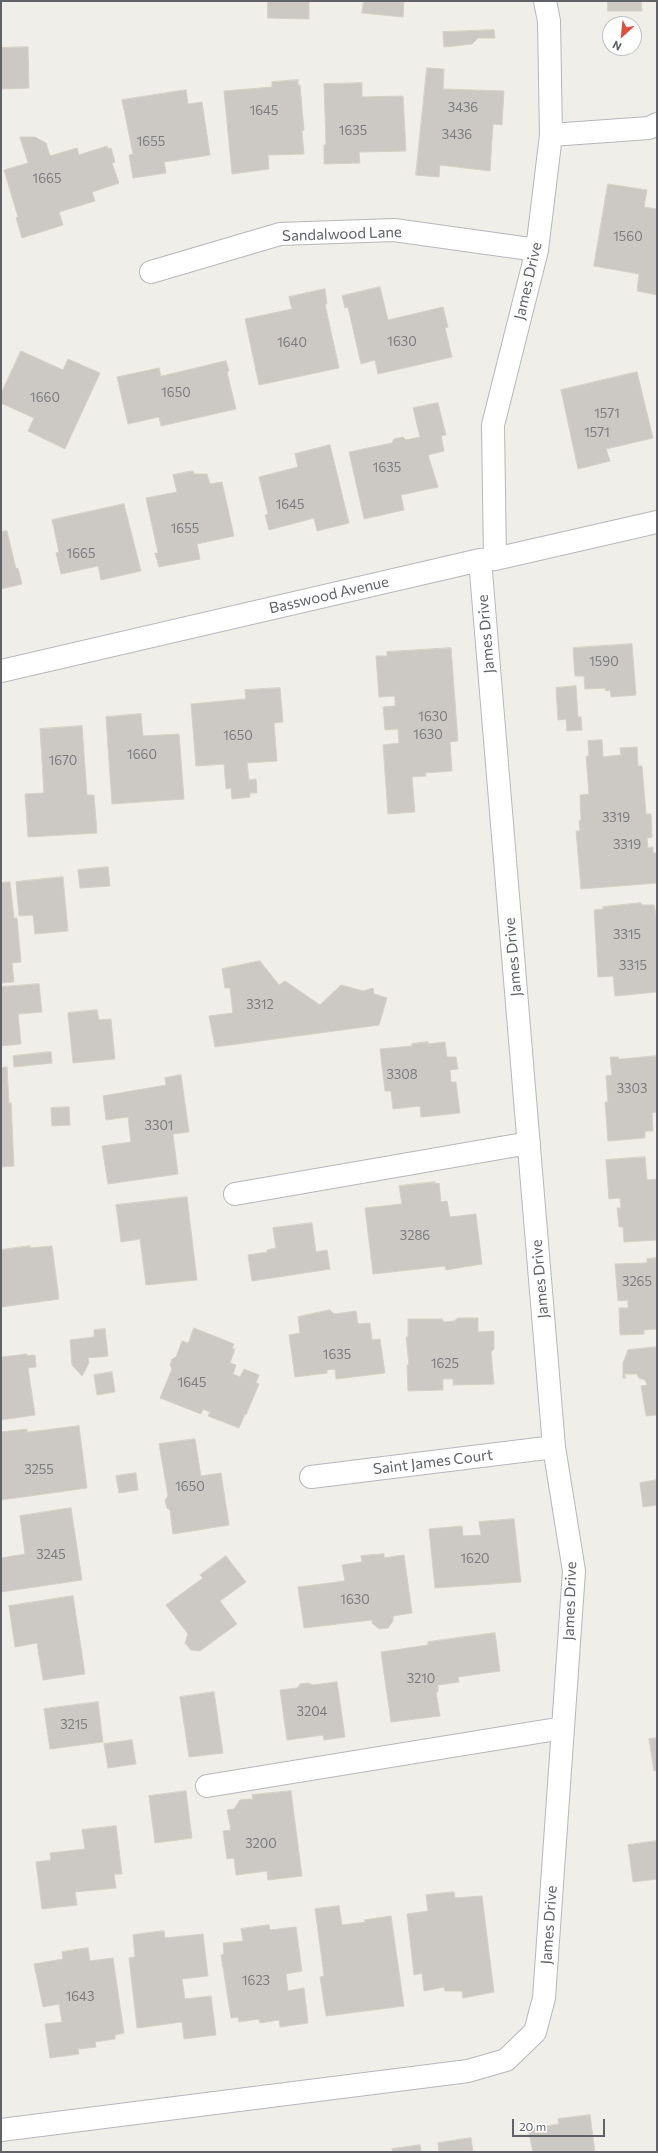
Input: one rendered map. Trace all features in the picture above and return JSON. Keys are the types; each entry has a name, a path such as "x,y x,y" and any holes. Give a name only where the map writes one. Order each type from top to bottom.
{"street":[{"name":"James Drive","path":"1,2130 468,2071 506,2060 530,2037 535,2032 544,1998 574,1571 554,1447 529,1143 488,559 493,424 537,250 551,135 549,21 545,1"},
{"path":"551,135 649,128 657,124"},
{"name":"Sandalwood Lane","path":"151,272 280,234 394,230 537,250"},
{"name":"Basswood Avenue","path":"1,671 488,559 657,522"},
{"path":"235,1194 529,1143"},
{"name":"Saint James Court","path":"311,1477 554,1447"},
{"path":"207,1786 563,1728"}],"building":[{"path":"268,1 309,1 309,19 268,18"},
{"path":"364,1 404,1 403,17 362,13"},
{"path":"608,1 641,1 642,11 608,11"},
{"path":"494,30 495,38 478,38 472,44 444,47 443,32"},
{"path":"28,47 29,88 1,89 1,48"},
{"path":"427,68 444,69 443,89 504,91 502,125 493,124 490,171 440,165 439,177 416,175"},
{"path":"298,80 298,85 300,85 304,130 302,131 304,154 268,155 269,169 232,174 224,91 272,87 272,82"},
{"path":"362,83 362,97 403,96 406,151 359,152 360,163 324,164 324,145 326,145 324,84"},
{"path":"186,90 188,104 202,102 210,155 164,162 166,173 133,178 129,155 133,154 122,100"},
{"path":"20,137 35,137 46,143 50,156 77,148 79,155 107,146 108,149 111,148 115,162 112,163 119,183 92,192 95,201 59,212 63,225 22,238 16,218 18,217 4,170 28,163"},
{"path":"608,184 647,190 644,207 657,209 657,295 637,291 639,274 594,266"},
{"path":"380,287 388,320 443,307 448,327 445,328 452,357 378,374 375,360 361,364 348,307 345,308 342,296"},
{"path":"325,289 327,304 325,304 339,368 259,385 245,319 292,309 289,297"},
{"path":"21,351 63,370 68,359 100,373 65,449 28,431 34,418 1,403 1,394"},
{"path":"226,361 229,371 227,372 236,409 161,426 159,417 128,424 117,377 159,368 161,376"},
{"path":"637,372 653,438 606,449 610,461 578,469 561,390"},
{"path":"438,403 446,435 441,436 444,451 428,455 438,487 401,495 404,510 364,519 349,452 392,443 394,439 403,437 406,440 420,437 413,408"},
{"path":"330,445 349,523 317,531 314,518 269,530 265,515 268,514 259,477 298,467 295,454"},
{"path":"193,471 194,474 207,474 210,484 222,482 234,536 197,544 200,559 159,567 155,553 158,553 146,498 177,492 173,475"},
{"path":"124,504 141,571 101,580 98,566 61,574 56,553 59,552 52,520"},
{"path":"7,531 16,569 18,568 22,584 1,589 1,532"},
{"path":"632,644 636,695 611,697 610,690 606,691 605,688 585,689 584,676 575,676 573,648"},
{"path":"451,648 458,741 450,742 452,771 425,773 426,776 412,777 415,812 388,814 383,745 399,743 398,729 385,730 383,707 395,706 395,696 379,697 376,656 387,656 387,652"},
{"path":"576,686 578,717 581,717 582,730 567,731 566,719 558,720 556,688"},
{"path":"280,688 283,722 274,723 277,761 247,763 249,780 256,779 257,793 250,793 250,797 232,799 231,788 226,789 224,764 196,766 191,704 246,699 245,690"},
{"path":"141,714 143,736 179,734 184,799 112,804 106,717"},
{"path":"82,726 87,795 94,795 97,833 28,837 25,794 44,793 40,729"},
{"path":"602,740 603,757 621,755 620,748 637,747 638,766 642,766 646,814 651,814 652,837 647,838 648,848 653,847 653,853 657,853 657,883 581,889 576,831 580,831 580,795 589,794 586,756 589,756 588,741"},
{"path":"108,867 110,886 80,888 78,870"},
{"path":"63,877 68,931 35,934 33,915 19,916 16,882"},
{"path":"10,882 14,918 17,918 21,962 12,963 14,982 1,983 1,883"},
{"path":"641,903 642,905 654,905 657,919 657,992 615,996 613,976 598,977 594,910 603,909 603,907"},
{"path":"260,961 279,985 285,981 320,1005 341,985 363,991 373,988 374,994 387,998 379,1025 215,1047 209,1016 233,1013 230,988 225,988 222,969"},
{"path":"39,984 42,1012 18,1014 21,1044 1,1046 1,987"},
{"path":"97,1010 99,1020 111,1019 115,1059 73,1063 68,1013"},
{"path":"428,1042 428,1044 445,1042 447,1057 456,1057 458,1069 450,1070 451,1082 456,1082 460,1113 421,1117 420,1106 393,1109 391,1091 385,1091 380,1049 412,1046 412,1044"},
{"path":"51,1052 52,1063 14,1067 13,1056"},
{"path":"657,1056 657,1112 652,1113 653,1131 645,1131 645,1138 608,1141 605,1102 608,1102 606,1076 612,1075 610,1057 618,1057 619,1059"},
{"path":"7,1067 9,1103 11,1103 14,1166 1,1167 1,1068"},
{"path":"181,1075 189,1132 173,1134 178,1174 108,1184 102,1146 131,1142 128,1117 106,1120 103,1096 166,1085 165,1078"},
{"path":"69,1107 70,1125 52,1126 51,1108"},
{"path":"645,1157 647,1180 657,1179 657,1240 624,1242 623,1227 619,1227 617,1208 621,1208 620,1198 609,1199 606,1160"},
{"path":"435,1182 435,1184 439,1183 441,1202 447,1201 450,1217 476,1214 482,1264 446,1270 445,1266 373,1274 365,1208 402,1204 399,1186"},
{"path":"187,1197 197,1280 146,1285 140,1239 121,1242 116,1205"},
{"path":"312,1223 316,1252 327,1250 330,1269 252,1281 248,1255 267,1252 267,1250 276,1248 273,1228"},
{"path":"30,1246 30,1248 52,1246 59,1299 1,1307 1,1250"},
{"path":"657,1258 657,1329 644,1330 644,1334 620,1335 619,1308 628,1308 628,1300 618,1301 615,1264 647,1263 647,1259"},
{"path":"330,1310 334,1314 356,1311 358,1324 370,1323 372,1340 380,1339 385,1373 336,1379 335,1369 327,1370 327,1373 295,1377 289,1335 300,1333 298,1317"},
{"path":"458,1318 478,1318 478,1332 494,1331 494,1349 491,1352 494,1384 453,1385 453,1379 443,1379 443,1390 408,1391 407,1365 409,1365 406,1337 408,1337 408,1319 442,1319 444,1322 454,1321"},
{"path":"194,1328 234,1344 232,1349 235,1349 230,1363 236,1365 233,1374 240,1377 244,1369 259,1375 256,1383 259,1384 239,1428 208,1416 210,1412 203,1409 201,1414 160,1398 172,1369 170,1365 172,1359 176,1357 182,1341 188,1343"},
{"path":"105,1329 108,1356 88,1358 89,1363 82,1376 72,1365 70,1340 94,1337 94,1330"},
{"path":"657,1347 657,1415 646,1416 641,1386 647,1385 645,1380 639,1378 637,1374 624,1374 626,1378 623,1378 623,1363 628,1350"},
{"path":"1,1353 2,1357 27,1354 27,1356 35,1355 36,1367 28,1368 35,1415 1,1420"},
{"path":"112,1372 115,1392 97,1395 94,1375"},
{"path":"79,1426 87,1488 1,1500 1,1432 27,1429 27,1432"},
{"path":"195,1439 201,1476 221,1473 229,1525 173,1534 170,1510 167,1508 165,1500 168,1496 159,1444"},
{"path":"136,1473 138,1490 119,1493 116,1476"},
{"path":"657,1480 657,1505 643,1507 640,1483"},
{"path":"71,1508 82,1580 1,1592 1,1558 25,1554 20,1516"},
{"path":"514,1519 521,1582 435,1588 429,1529 462,1526 463,1536 481,1535 479,1522"},
{"path":"384,1554 384,1558 404,1555 412,1613 393,1616 393,1621 388,1628 379,1629 372,1623 372,1620 304,1628 298,1587 345,1581 342,1565 362,1562 361,1556"},
{"path":"226,1556 246,1582 220,1601 237,1624 200,1651 191,1650 185,1643 188,1634 166,1605 203,1578 200,1575"},
{"path":"73,1596 85,1674 43,1680 37,1643 15,1647 9,1606"},
{"path":"495,1633 500,1671 458,1677 459,1682 438,1685 438,1692 436,1692 440,1716 391,1722 381,1652 428,1645 428,1642"},
{"path":"337,1682 345,1737 324,1740 323,1735 287,1740 280,1690 297,1688 300,1684 308,1683 313,1685"},
{"path":"214,1692 223,1753 189,1757 180,1697"},
{"path":"98,1702 103,1742 50,1749 44,1709"},
{"path":"657,1738 657,1770 654,1771 649,1739"},
{"path":"132,1740 136,1764 108,1768 104,1744"},
{"path":"186,1791 192,1838 155,1843 149,1796"},
{"path":"291,1791 302,1876 268,1880 267,1871 236,1875 234,1858 227,1859 223,1831 231,1830 227,1810 234,1809 240,1800 253,1800 252,1795"},
{"path":"116,1826 122,1874 114,1874 116,1888 75,1892 77,1905 42,1909 36,1862 51,1860 50,1853 85,1849 82,1830"},
{"path":"657,1841 657,1879 633,1882 628,1845"},
{"path":"454,1892 455,1898 482,1896 494,1992 463,1998 462,1991 445,1991 444,1987 424,1991 422,1973 414,1975 407,1914 428,1911 426,1895"},
{"path":"339,1906 342,1925 366,1922 364,1920 391,1916 404,2006 326,2016 320,1977 324,1976 315,1909"},
{"path":"269,1925 270,1930 296,1927 302,1971 286,1974 288,1991 304,1988 308,2023 280,2027 279,2020 260,2023 259,2019 239,2022 238,2017 231,2018 221,1955 224,1954 223,1943 243,1941 241,1929"},
{"path":"164,1931 165,1938 203,1934 208,1976 182,1979 185,1999 211,1996 216,2035 184,2039 182,2022 137,2028 129,1958 135,1957 133,1935"},
{"path":"88,1948 90,1961 113,1958 124,2033 115,2035 115,2039 95,2042 96,2047 78,2049 79,2054 50,2058 45,2024 62,2022 59,2004 43,2007 34,1964 63,1959 62,1952"},
{"path":"590,2115 595,2152 533,2152 528,2129 559,2124 558,2119"},
{"path":"471,2138 473,2152 439,2152 438,2143"},
{"path":"420,2145 421,2152 393,2152 392,2149"}]}
